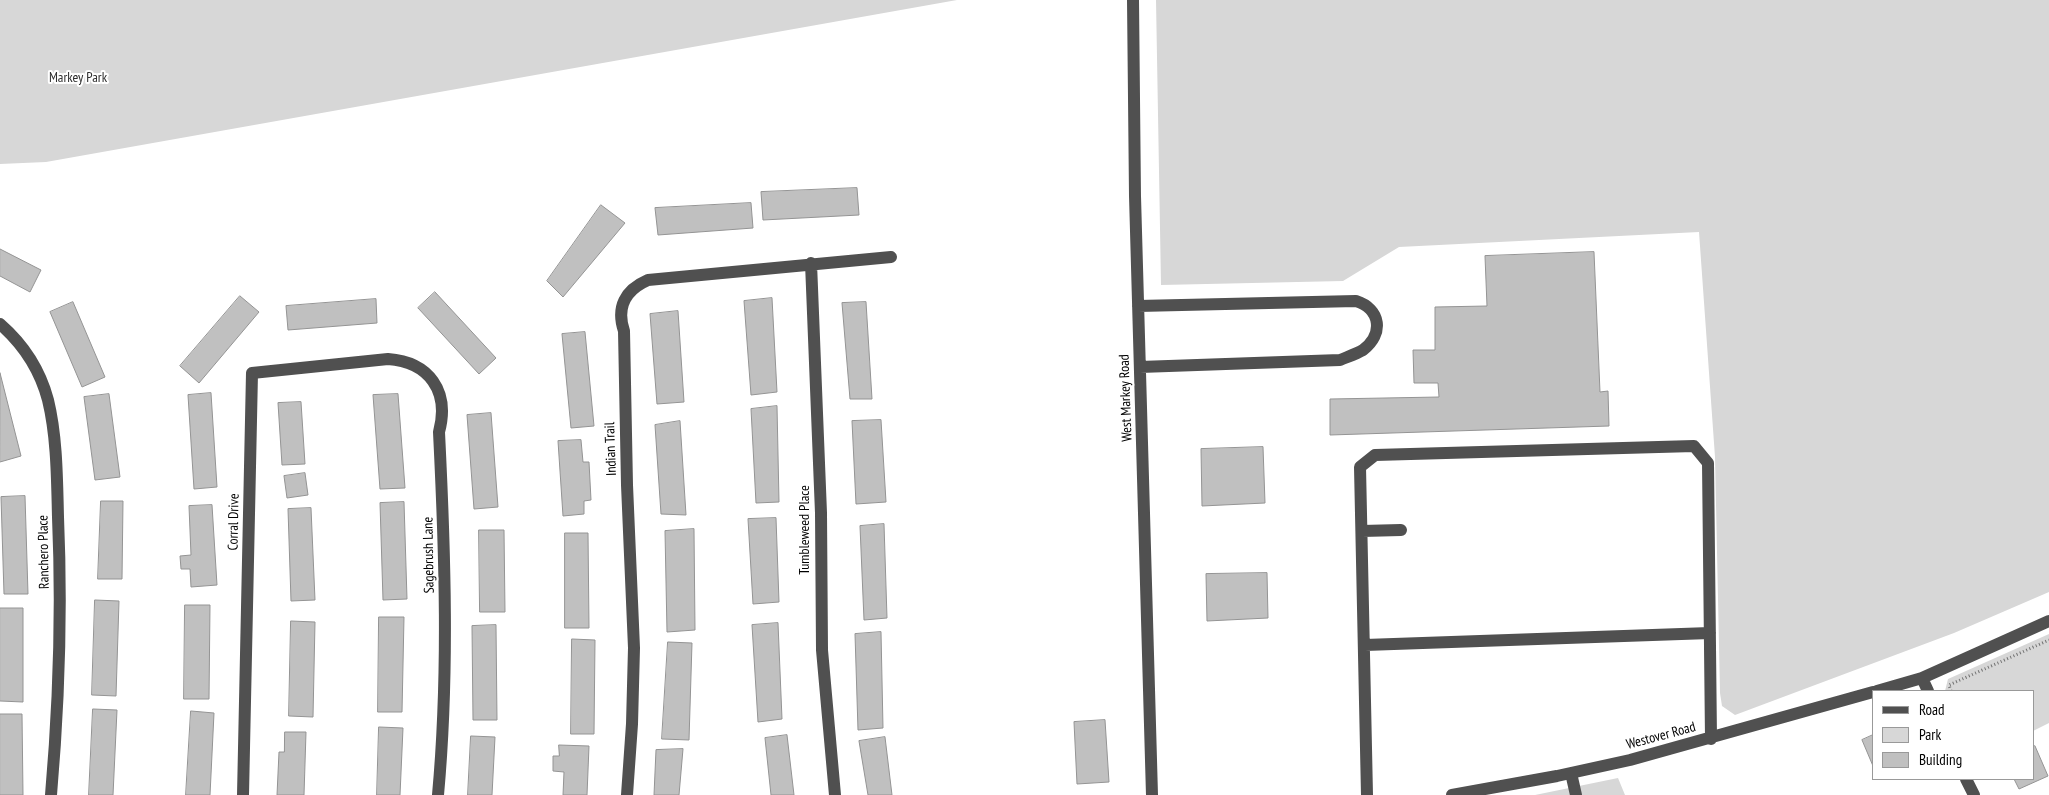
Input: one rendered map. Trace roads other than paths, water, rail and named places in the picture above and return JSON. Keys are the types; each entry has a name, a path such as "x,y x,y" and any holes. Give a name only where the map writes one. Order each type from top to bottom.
{"street":[{"name":"West Markey Road","path":"1133,0 1138,306 1152,795"},
{"name":"Indian Trail","path":"627,795 632,724 634,648 626,485 624,331 620,320 624,299 636,285 648,280 891,257"},
{"name":"Tumbleweed Place","path":"811,264 821,513 822,650 835,795"},
{"path":"1138,306 1356,301 1367,305 1377,319 1376,333 1363,350 1340,360 1140,367"},
{"name":"Ranchero Place","path":"0,324 26,351 39,374 48,399 52,420 57,493 60,632 56,736 51,795"},
{"name":"Corral Drive","path":"243,795 252,373 375,360"},
{"name":"Sagebrush Lane","path":"375,360 402,360 418,366 429,376 437,388 442,402 442,418 439,432 445,615 444,696 438,795"},
{"path":"1367,795 1360,467 1375,455 1694,446 1708,463 1711,739"},
{"path":"1362,531 1401,530"},
{"path":"1880,690 1922,678 2049,621"},
{"path":"1365,645 1710,633"},
{"path":"1922,678 1928,690"},
{"name":"Westover Road","path":"1452,795 1571,773 1711,739 1872,692"},
{"path":"1571,773 1576,795"},
{"path":"1966,780 1974,795"}],"park label":[{"name":"Markey Park","path":"78,78"}]}
